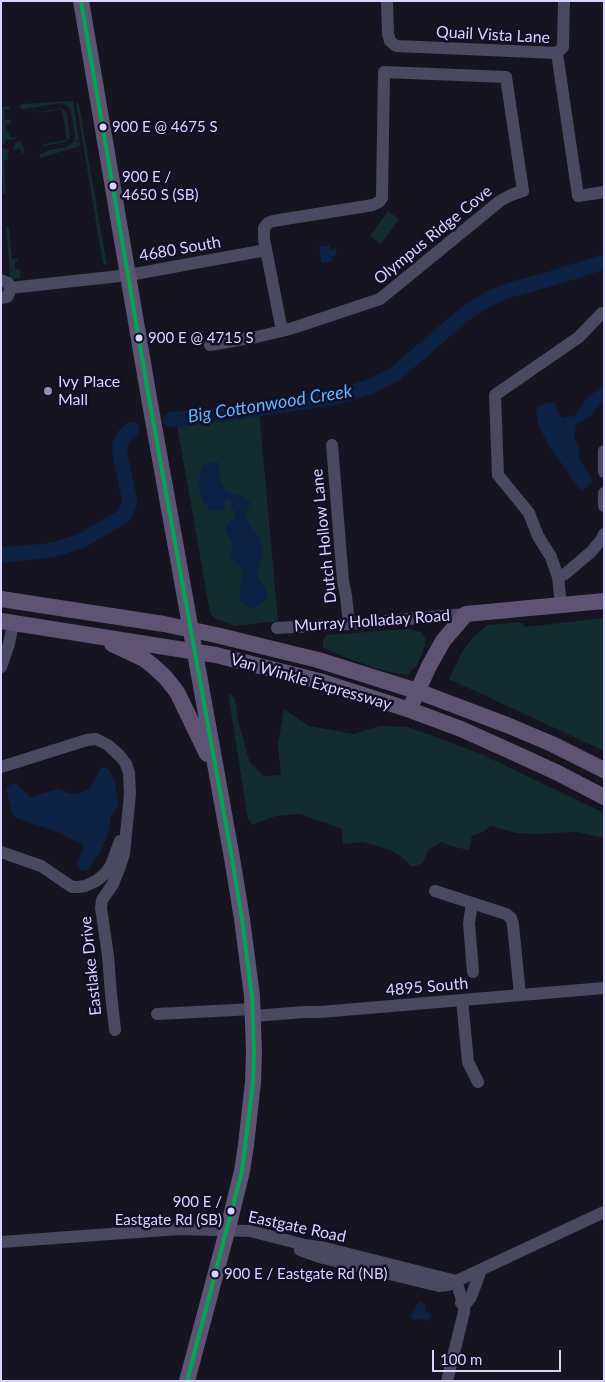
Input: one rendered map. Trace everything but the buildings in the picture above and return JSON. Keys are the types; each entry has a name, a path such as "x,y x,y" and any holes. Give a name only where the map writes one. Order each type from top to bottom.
{"main road":[{"path":"82,1 243,928 253,1012 254,1062 251,1113 242,1171 187,1381"},
{"name":"Van Winkle Expressway","path":"1,599 104,614 191,630 318,660 417,691 507,725 552,744 604,770"},
{"name":"Murray Holladay Road","path":"410,710 417,691 442,641 466,614 604,601"},
{"path":"5,619 29,615 48,615 66,618 104,614"},
{"name":"Van Winkle Expressway","path":"5,619 96,636 194,651 323,682 410,710 461,729 558,773 604,798"},
{"path":"96,636 144,659 165,677 177,692 216,774"}],"street":[{"name":"Quail Vista Lane","path":"387,1 388,34 390,40 396,46 557,53 578,196 604,192"},
{"path":"557,53 563,47 564,1"},
{"name":"Olympus Ridge Cove","path":"210,345 282,331 380,299 500,201 523,191 506,76 384,72 382,198 374,205 268,223 264,228 263,234 266,250"},
{"path":"266,250 282,331"},
{"name":"4680 South","path":"1,298 7,297 9,294 6,284 129,275 266,250"},
{"path":"561,605 558,577 551,557 538,536 529,513 498,475 495,395 579,337 599,317"},
{"name":"Dutch Hollow Lane","path":"332,445 343,581 349,624"},
{"path":"604,451 604,472"},
{"path":"604,493 604,506"},
{"path":"558,577 565,574 591,552 604,534"},
{"name":"Murray Holladay Road","path":"277,628 466,614"},
{"path":"1,667 9,644 5,619"},
{"name":"Eastlake Drive","path":"1,767 86,740 96,739 102,741 120,756 126,764 129,772 130,794 124,854 113,884 102,900 101,908 115,1030"},
{"path":"1,852 41,866 72,887 78,888 96,881 104,874 111,865 118,844 125,834"},
{"path":"435,891 506,914 512,920 520,995"},
{"path":"472,903 469,923 473,972"},
{"name":"4895 South","path":"157,1014 320,1012 604,988"},
{"path":"462,1000 467,1058 478,1082"},
{"name":"Eastgate Road","path":"439,1286 448,1285 604,1212"},
{"path":"1,1242 179,1229 227,1231"},
{"name":"Eastgate Road","path":"227,1231 250,1231 456,1281"},
{"name":"Eastgate Road","path":"227,1231 323,1258 439,1286 447,1290 464,1306"},
{"path":"464,1306 471,1297 481,1270"},
{"path":"447,1381 464,1312 456,1281"}],"green space":[{"path":"73,101 79,140 76,141 77,143 79,142 80,146 40,158 39,155 49,150 67,147 74,142 75,135 71,111 68,106 62,103 24,109 21,109 20,106 22,104"},
{"path":"76,102 79,105 107,265 103,264"},
{"path":"10,106 10,109 4,110 5,120 10,119 12,122 5,126 11,138 18,137 13,140 8,139 4,144 1,144 1,107"},
{"path":"61,108 64,110 67,114 70,138 65,142 44,146 43,144 67,140 62,109 38,112"},
{"path":"19,141 25,152 22,154 20,148 11,151 15,143"},
{"path":"1,147 11,151 7,152 9,159 4,161 6,193 3,193"},
{"path":"388,211 399,219 381,244 370,236"},
{"path":"6,227 9,227 12,259 18,258 19,260 15,262 15,269 20,270 20,278 11,279 10,277"},
{"path":"259,410 278,621 235,626 214,618 210,613 176,419"},
{"path":"604,618 604,751 449,679 462,652 474,636 488,625 520,622 525,627"},
{"path":"407,629 421,632 425,638 425,646 417,665 407,675 372,667 323,647 323,640 327,635"},
{"path":"228,693 235,698 238,721 250,763 264,776 281,775 278,745 284,709 309,726 354,734 380,726 408,727 479,753 604,813 604,838 576,832 516,833 491,826 483,832 472,836 469,850 441,842 428,850 423,863 412,867 403,858 390,850 363,842 343,844 342,829 300,814 276,816 252,825 248,819"}],"water":[{"path":"330,245 330,250 336,249 337,255 332,257 333,261 322,263 319,247"},
{"path":"604,383 604,400 591,415 576,425 574,436 579,447 579,457 593,482 581,491 550,447 538,425 536,408 546,403 555,402 558,413 563,418 574,416 585,401"},
{"path":"218,462 221,482 224,488 235,495 242,496 250,503 246,519 259,537 263,550 257,571 260,582 267,593 266,599 262,604 252,608 241,601 240,588 243,574 241,568 230,556 233,545 225,529 226,525 236,517 231,507 232,502 225,498 224,509 218,511 210,510 202,499 199,478 203,465"},
{"path":"105,767 114,779 118,806 111,817 108,833 101,852 88,870 82,871 78,868 77,863 84,845 55,831 16,818 13,815 6,789 16,783 30,797 59,789 76,794 89,789 101,768"},
{"path":"420,1301 425,1304 427,1312 432,1314 428,1321 421,1318 416,1320 411,1318 414,1309"}],"waterway":[{"name":"Big Cottonwood Creek","path":"171,420 335,397 367,388 395,374 470,310 492,297 604,262"},
{"name":"Big Cottonwood Creek","path":"1,555 59,548 83,540 124,516 130,502 120,455 120,443 124,436 132,429"}],"transit line":[{"path":"81,1 149,398 232,858 252,996 253,1082 242,1171 187,1381"}],"place":[{"name":"900 E @ 4675 S","path":"103,127"},
{"name":"900 E / 4650 S (SB)","path":"113,186"},
{"name":"900 E @ 4715 S","path":"139,338"},
{"name":"Ivy Place Mall","path":"48,391"},
{"name":"900 E / Eastgate Rd (SB)","path":"231,1211"},
{"name":"900 E / Eastgate Rd (NB)","path":"215,1274"}]}
